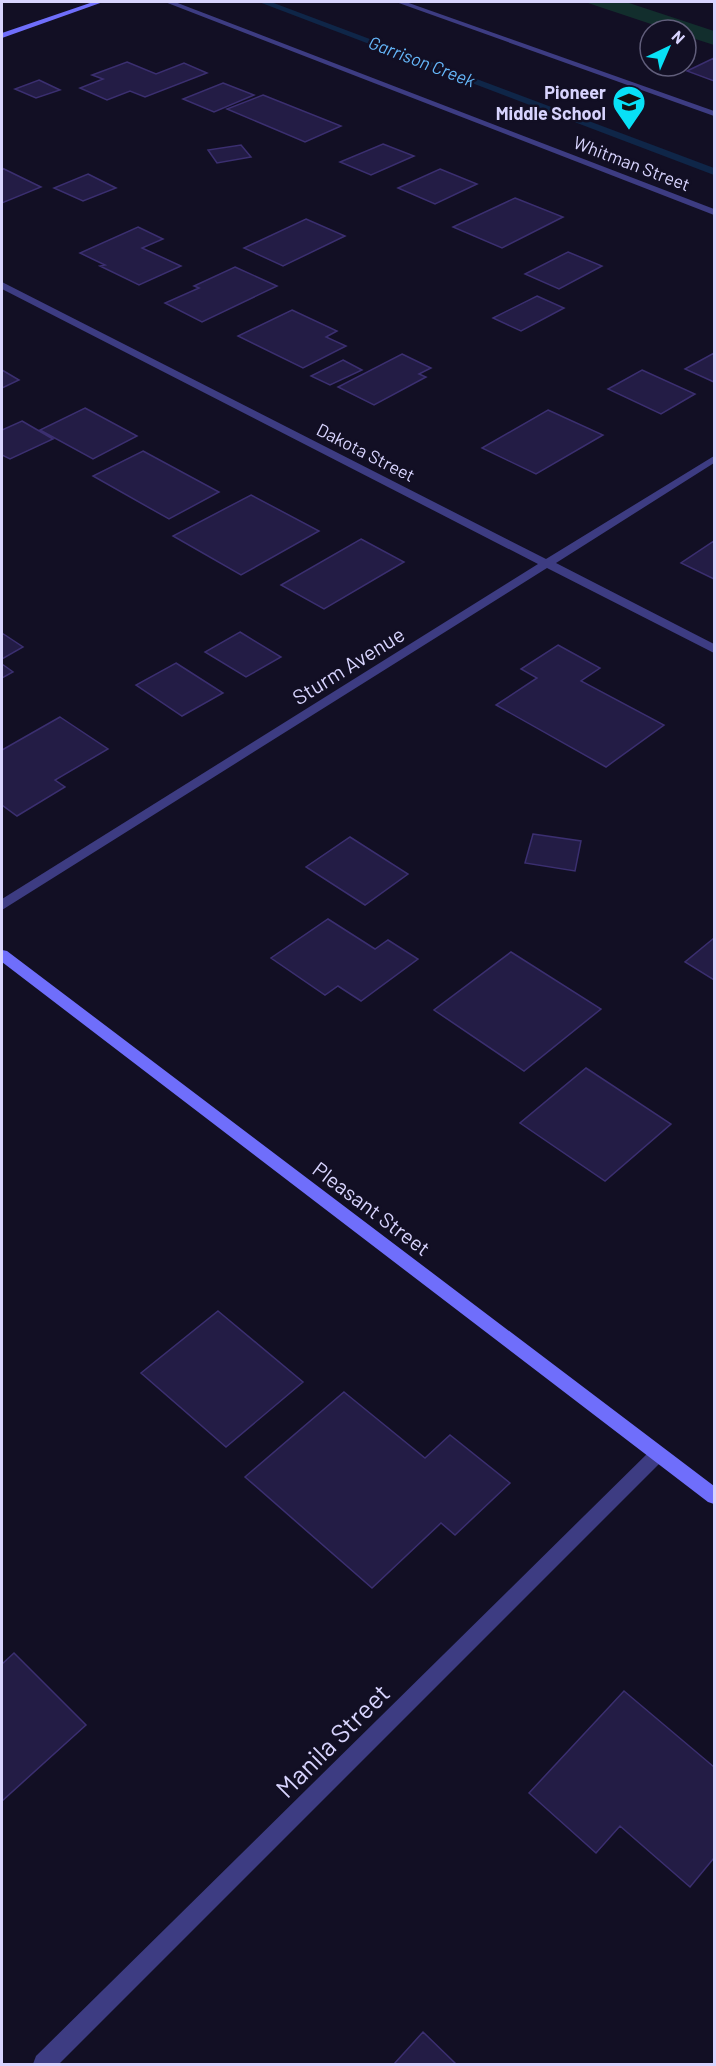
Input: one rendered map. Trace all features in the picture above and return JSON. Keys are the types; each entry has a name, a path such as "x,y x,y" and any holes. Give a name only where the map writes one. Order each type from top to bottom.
{"main road":[{"path":"2,36 99,2"},
{"name":"Pleasant Street","path":"2,956 714,1496"}],"street":[{"name":"Whitman Street","path":"169,2 714,212"},
{"path":"400,2 714,114"},
{"name":"Dakota Street","path":"2,285 714,648"},
{"name":"Sturm Avenue","path":"2,905 714,459"},
{"name":"Manila Street","path":"44,2064 658,1454"}],"green space":[{"path":"585,2 626,2 675,18 638,20"},
{"path":"698,26 714,31 714,45 698,40"}],"building":[{"path":"714,58 714,81 698,75 698,66"},
{"path":"127,62 156,74 184,63 207,73 145,97 130,91 107,100 80,88 103,79 92,75"},
{"path":"39,80 60,90 36,98 15,89"},
{"path":"223,83 254,95 214,112 183,99"},
{"path":"263,95 341,126 305,142 227,109"},
{"path":"383,144 414,156 371,175 340,162"},
{"path":"241,145 251,157 217,163 208,150"},
{"path":"2,168 41,187 2,203"},
{"path":"440,169 477,184 435,204 398,188"},
{"path":"88,174 116,188 83,201 54,188"},
{"path":"515,198 563,217 502,248 453,227"},
{"path":"306,219 345,236 283,266 244,248"},
{"path":"138,227 163,239 142,248 181,266 139,285 100,266 105,265 80,253"},
{"path":"568,252 602,266 559,289 525,274"},
{"path":"235,267 277,286 202,322 165,303 199,288 194,286"},
{"path":"537,296 564,308 521,331 493,318"},
{"path":"292,310 337,331 326,337 346,346 303,368 238,336"},
{"path":"714,353 714,382 685,369"},
{"path":"402,354 431,368 419,374 426,377 374,405 338,387"},
{"path":"343,360 362,370 330,385 311,376"},
{"path":"2,370 19,380 2,388"},
{"path":"642,370 695,394 661,414 608,389"},
{"path":"85,408 137,436 93,459 40,430"},
{"path":"548,410 603,435 536,474 482,448"},
{"path":"22,421 53,439 10,459 2,455 2,430"},
{"path":"143,451 219,492 169,519 93,476"},
{"path":"251,495 319,531 241,575 173,536"},
{"path":"361,539 404,562 324,609 281,585"},
{"path":"714,541 714,579 681,563"},
{"path":"240,632 281,657 246,677 205,652"},
{"path":"2,633 23,647 2,659"},
{"path":"558,645 600,668 581,681 664,725 606,767 496,705 537,678 521,669"},
{"path":"176,663 223,693 182,716 136,685"},
{"path":"2,664 13,672 2,678"},
{"path":"60,717 108,749 55,780 65,787 17,816 2,805 2,750"},
{"path":"533,834 581,841 575,871 525,863"},
{"path":"350,837 408,874 365,905 306,867"},
{"path":"328,919 375,949 388,940 418,959 361,1001 338,986 325,995 271,958"},
{"path":"714,938 714,980 685,962"},
{"path":"511,952 601,1009 524,1071 434,1010"},
{"path":"586,1068 671,1124 605,1181 520,1123"},
{"path":"218,1311 303,1382 226,1447 141,1373"},
{"path":"344,1392 425,1458 450,1435 510,1483 455,1535 441,1523 372,1588 245,1477"},
{"path":"14,1653 86,1725 2,1801 2,1664"},
{"path":"624,1691 714,1767 714,1858 690,1887 620,1826 596,1853 529,1793"},
{"path":"423,2032 456,2064 394,2064"}],"waterway":[{"name":"Garrison Creek","path":"264,2 714,172"}],"place":[{"name":"Pioneer Middle School","path":"629,131"}]}
